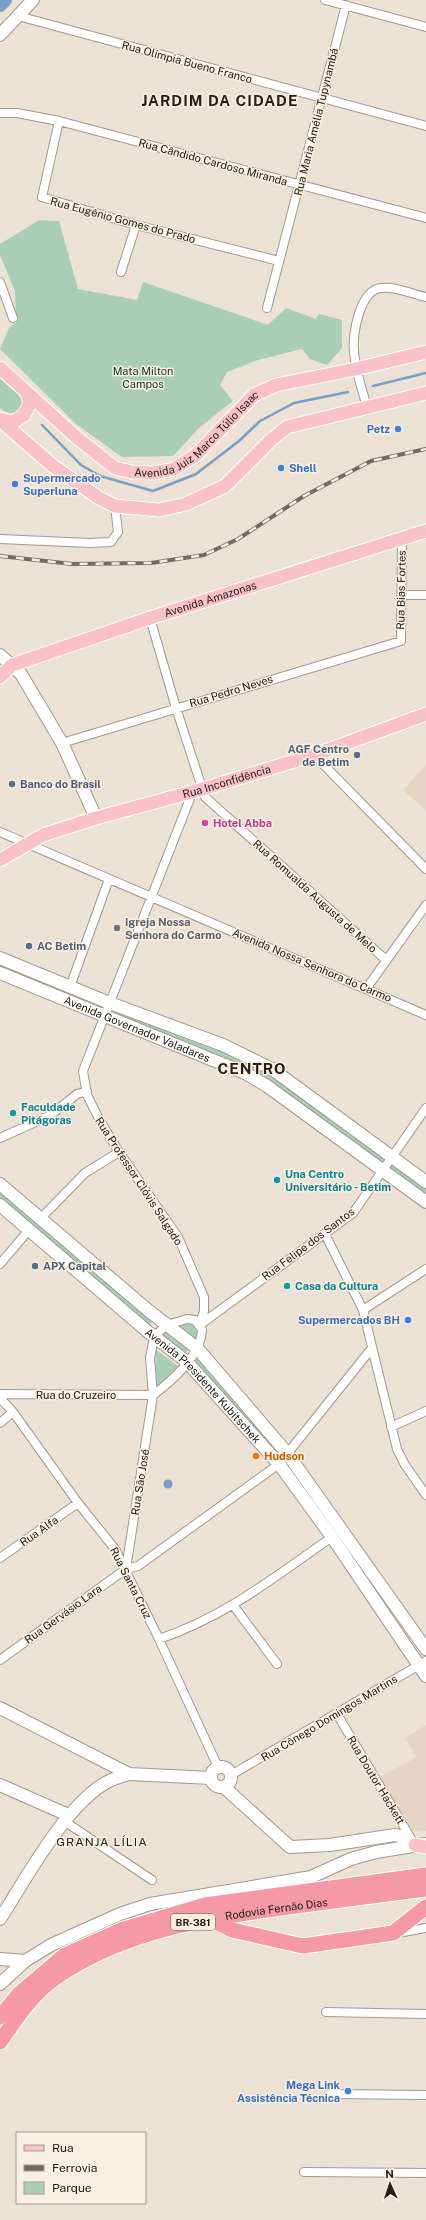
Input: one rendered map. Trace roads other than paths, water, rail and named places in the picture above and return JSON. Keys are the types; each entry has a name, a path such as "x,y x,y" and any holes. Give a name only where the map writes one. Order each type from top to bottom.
{"highway":[{"name":"Rodovia Fernão Dias","path":"0,2017 19,1994 65,1955 121,1930 205,1905 426,1875"},
{"name":"Rodovia Fernão Dias","path":"0,2042 22,2011 55,1978 105,1949 149,1933 208,1918 426,1889"},
{"path":"208,1918 232,1930 303,1946 393,1933 426,1907"}],"main road":[{"name":"Avenida Juiz Marco Túlio Isaac","path":"0,368 76,437 115,468 132,472 154,473 174,469 196,455 254,395 276,385 356,369 426,352"},
{"path":"0,420 13,422 24,415 30,403 27,393"},
{"path":"0,420 53,466 99,498 116,506 159,510 186,504 224,486 271,440 287,427 426,393"},
{"path":"387,402 426,402"},
{"name":"Avenida Amazonas","path":"0,677 12,665 150,618 426,531"},
{"name":"Rua Inconfidência","path":"0,860 26,844 43,836 96,818 198,790 314,755 426,714"}],"street":[{"path":"0,35 33,0"},
{"path":"325,0 426,27"},
{"name":"Rua Maria Amélia Tupynambá","path":"267,308 346,6"},
{"name":"Rua Olímpia Bueno Franco","path":"18,16 426,126"},
{"name":"Rua Cândido Cardoso Miranda","path":"0,113 17,113 59,121 426,218"},
{"name":"Rua Eugênio Gomes do Prado","path":"59,121 42,197 136,225 279,261"},
{"path":"121,272 136,225"},
{"path":"0,282 13,318"},
{"path":"367,407 356,369 354,349 357,323 363,301 372,290 381,288 394,289 426,297"},
{"path":"0,539 90,543 111,542 118,532 116,506"},
{"name":"Rua Bias Fortes","path":"401,641 402,539"},
{"path":"401,595 426,595"},
{"name":"Rua Romualda Augusta de Melo","path":"150,618 198,790 386,960"},
{"name":"Rua Pedro Neves","path":"62,743 401,641"},
{"path":"0,655 21,674 62,743 96,818"},
{"path":"314,755 426,869"},
{"name":"Rua Professor Clóvis Salgado","path":"197,1348 202,1336 200,1324 204,1311 204,1297 178,1237 118,1152 99,1119 87,1090 83,1071 152,896 198,790"},
{"name":"Avenida Nossa Senhora do Carmo","path":"0,832 426,1014"},
{"path":"70,987 109,879"},
{"path":"366,989 426,905"},
{"name":"Avenida Governador Valadares","path":"0,958 70,987 107,1009 247,1074 267,1086 426,1202"},
{"name":"Avenida Governador Valadares","path":"0,973 107,1009 222,1045 272,1068 393,1156 426,1182"},
{"path":"0,1138 51,1115 77,1094 87,1090"},
{"name":"Rua Felipe dos Santos","path":"200,1324 353,1213 426,1108"},
{"path":"41,1218 86,1173 118,1152"},
{"name":"Avenida Presidente Kubitschek","path":"0,1184 166,1325 197,1348 286,1453 426,1649"},
{"name":"Avenida Presidente Kubitschek","path":"0,1205 154,1336 187,1362 279,1464 422,1663 426,1676"},
{"path":"0,1264 29,1230"},
{"path":"325,1234 363,1310 397,1449 405,1464 426,1495"},
{"path":"363,1310 426,1270"},
{"path":"154,1336 166,1325 187,1319 195,1320 200,1324"},
{"name":"Rua São José","path":"126,1569 153,1395 150,1358 154,1336"},
{"path":"153,1395 187,1362 197,1348"},
{"path":"279,1464 286,1453 372,1348"},
{"name":"Rua do Cruzeiro","path":"0,1394 153,1395"},
{"name":"Rua Santa Cruz","path":"0,1398 13,1412 78,1503 115,1549 126,1569 218,1767"},
{"path":"391,1427 426,1411"},
{"path":"0,1423 13,1412"},
{"name":"Rua Gervásio Lara","path":"0,1660 126,1569 138,1566 279,1464"},
{"name":"Rua Alfa","path":"0,1558 78,1503"},
{"path":"159,1639 190,1629 233,1605 332,1537"},
{"path":"233,1605 277,1664"},
{"name":"Rua Cônego Domingos Martins","path":"231,1776 422,1663"},
{"path":"0,1708 129,1774"},
{"name":"Rua Doutor Hackett","path":"337,1714 422,1845"},
{"path":"211,1778 214,1769 218,1767 227,1768 231,1776 230,1783 224,1787"},
{"path":"0,1919 66,1818 89,1795 108,1781 129,1774 211,1778"},
{"path":"211,1778 216,1785 224,1787 290,1847 330,1846 395,1835 422,1845"},
{"path":"0,1784 66,1818 152,1880"},
{"path":"0,1984 25,1961 72,1936 120,1914 150,1904 311,1877 351,1859 422,1845"},
{"path":"393,1933 426,1928"},
{"path":"0,1959 25,1961"},
{"path":"326,2012 426,2014"},
{"path":"330,2094 426,2095"},
{"path":"304,2172 426,2173"}],"water":[{"path":"166,1480 170,1480 172,1484 170,1488 166,1488 164,1486 164,1482"}],"waterway":[{"path":"0,5 5,0"},
{"path":"373,386 426,373"},
{"path":"42,425 81,465 100,476 153,491 196,474 239,441 260,421 294,403 348,392"}],"railway":[{"path":"0,556 72,564 151,563 204,555 238,539 304,496 371,461 426,449"}],"place":[{"name":"Petz","path":"398,429"},
{"name":"Shell","path":"281,468"},
{"name":"Supermercado Superluna","path":"15,484"},
{"name":"AGF Centro de Betim","path":"357,755"},
{"name":"Banco do Brasil","path":"12,784"},
{"name":"Hotel Abba","path":"205,823"},
{"name":"Igreja Nossa Senhora do Carmo","path":"117,928"},
{"name":"AC Betim","path":"29,946"},
{"name":"Faculdade Pitágoras","path":"13,1113"},
{"name":"Una Centro Universitário - Betim","path":"277,1180"},
{"name":"APX Capital","path":"35,1266"},
{"name":"Casa da Cultura","path":"287,1286"},
{"name":"Supermercados BH","path":"408,1320"},
{"name":"Hudson","path":"256,1456"},
{"name":"Mega Link Assistência Técnica","path":"348,2091"}],"district":[{"name":"JARDIM DA CIDADE","path":"220,100"},
{"name":"CENTRO","path":"252,1068"},
{"name":"GRANJA LÍLIA","path":"102,1842"}],"park label":[{"name":"Mata Milton Campos","path":"143,377"}]}
